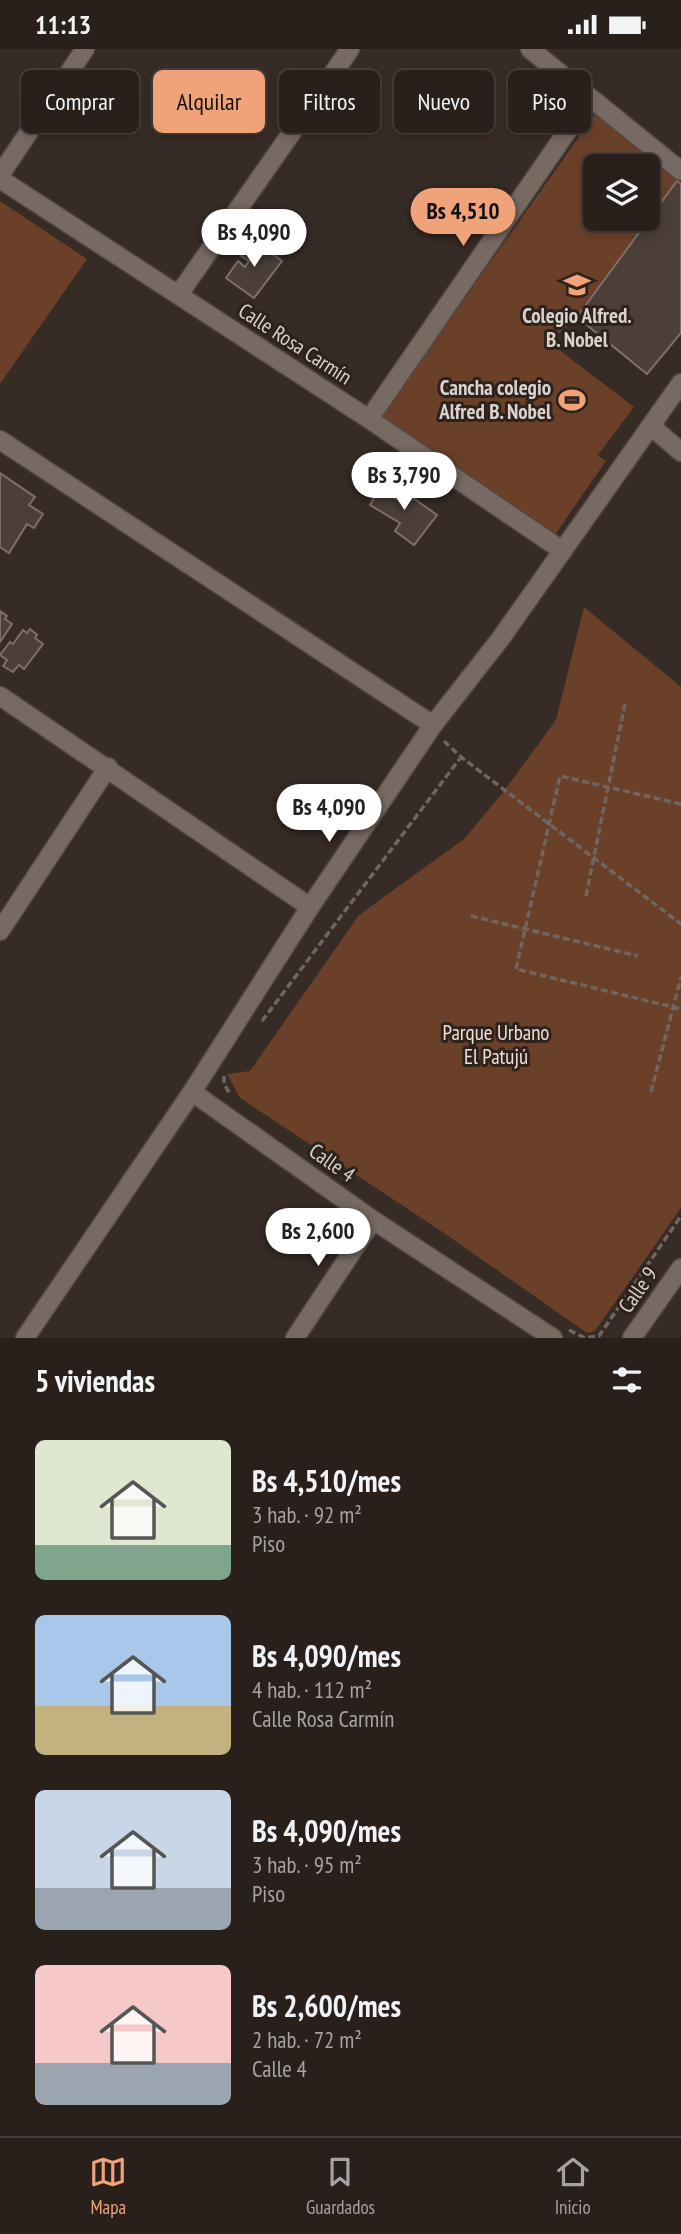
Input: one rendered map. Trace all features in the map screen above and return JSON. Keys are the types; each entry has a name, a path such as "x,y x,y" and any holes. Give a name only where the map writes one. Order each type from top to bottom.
{"street":[{"path":"0,177 85,49"},
{"path":"178,294 350,49"},
{"path":"530,49 556,70"},
{"path":"591,99 681,171"},
{"path":"369,419 566,133"},
{"name":"Calle Rosa Carmín","path":"0,177 369,419 563,551"},
{"path":"25,1338 192,1092 310,907 433,725 500,638 681,383"},
{"path":"651,426 681,451"},
{"path":"0,440 433,725"},
{"path":"0,696 310,907"},
{"path":"0,931 108,767"},
{"name":"Calle 4","path":"192,1092 373,1220 560,1333"},
{"path":"295,1338 373,1220"},
{"name":"Calle 9","path":"632,1338 681,1268"}],"path":[{"path":"586,896 625,703"},
{"path":"433,725 451,750 681,924"},
{"path":"254,1030 461,757"},
{"path":"681,804 560,776 516,969 681,1009"},
{"path":"471,916 638,956"},
{"path":"652,1092 681,977"},
{"path":"224,1075 224,1083 233,1099"},
{"path":"560,1333 585,1338 599,1336 681,1216"}],"green space":[{"name":"Colegio Alfred. B. Nobel","path":"595,114 644,154 583,154 583,231 640,231 577,317 549,342 634,407 598,455 606,461 554,536 380,418 582,133 591,133 591,120"},
{"name":"Colegio Alfred. B. Nobel","path":"660,167 677,181 660,204"},
{"path":"0,201 87,259 0,384"},
{"name":"Parque Urbano El Patujú","path":"584,607 681,687 681,1208 595,1331 587,1333 441,1231 240,1098 227,1074 250,1071 359,915 464,839 504,791 556,720"}],"building":[{"path":"677,181 681,184 681,333 647,374 577,317 640,231 660,231 660,204"},
{"path":"253,240 282,261 254,298 226,278 238,261 245,267 249,261 241,256"},
{"path":"0,473 35,497 29,505 43,514 34,528 27,524 9,553 0,547"},
{"path":"385,480 400,488 395,498 403,502 409,495 437,515 414,545 395,531 400,523 370,505"},
{"path":"0,611 12,624 0,642"},
{"path":"30,629 37,635 35,638 43,644 24,669 19,665 13,672 3,666 7,660 0,655 10,642 13,644 23,630 27,633"}],"place":[{"name":"Colegio Alfred. B. Nobel","path":"577,285"},
{"name":"Cancha colegio Alfred B. Nobel","path":"572,400"}]}
